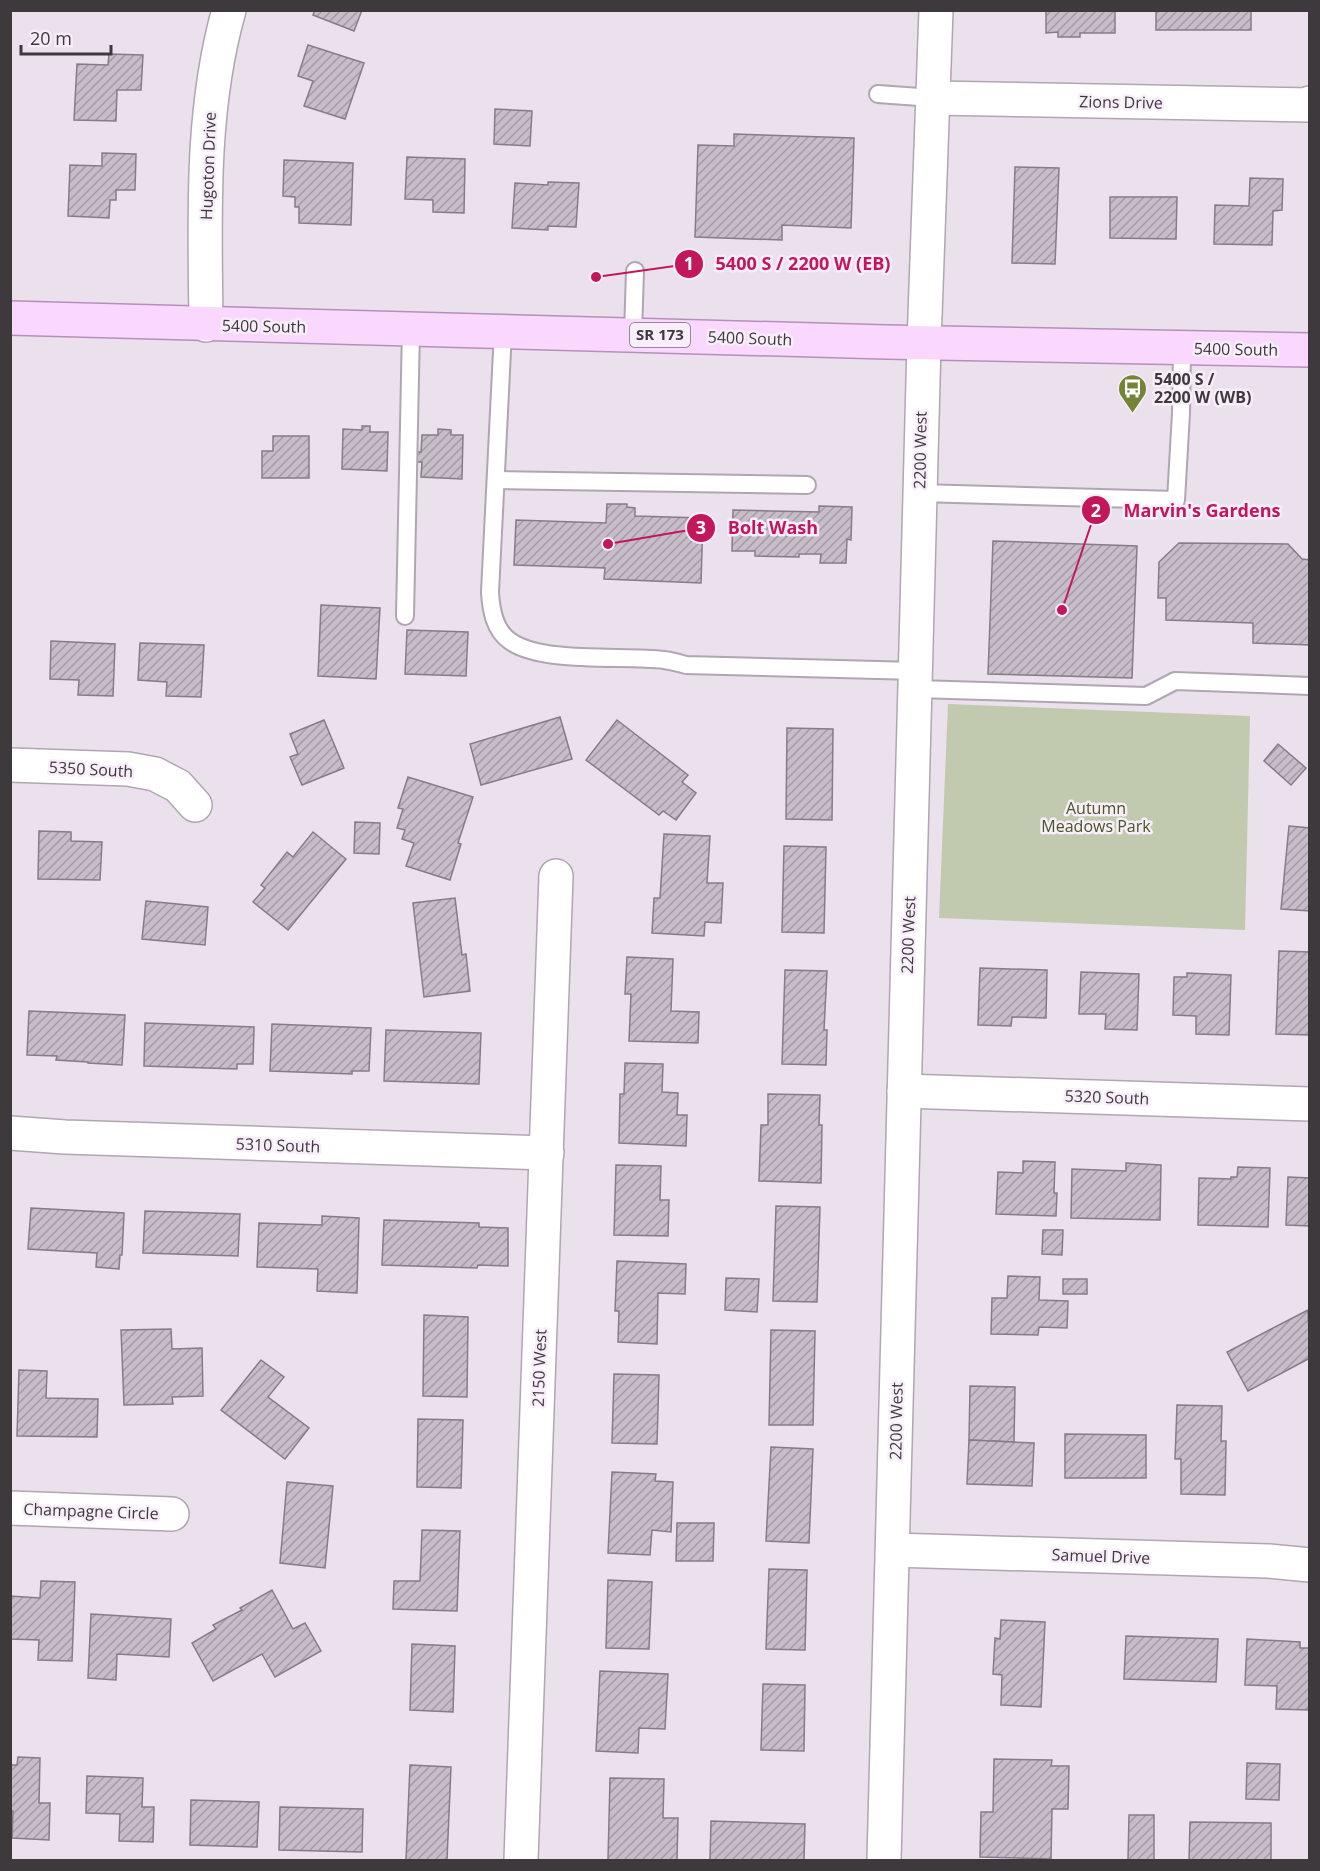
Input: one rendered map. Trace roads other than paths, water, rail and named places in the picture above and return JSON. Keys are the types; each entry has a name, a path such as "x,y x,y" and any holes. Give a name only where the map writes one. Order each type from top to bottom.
{"main road":[{"name":"5400 South","path":"10,318 924,343 1310,350"}],"street":[{"name":"Hugoton Drive","path":"206,324 209,119 217,59 230,10"},
{"name":"2200 West","path":"884,1860 919,493 936,10"},
{"name":"Zions Drive","path":"933,98 1310,104"},
{"name":"5350 South","path":"10,765 128,769 155,774 178,786 195,805"},
{"name":"2150 West","path":"521,1860 556,876"},
{"name":"5320 South","path":"904,1090 1310,1104"},
{"name":"5310 South","path":"10,1133 89,1138 547,1153"},
{"name":"Champagne Circle","path":"10,1508 172,1514"},
{"name":"Samuel Drive","path":"893,1550 1268,1561 1310,1565"}],"lane":[{"path":"878,94 933,98"},
{"path":"633,334 635,271"},
{"path":"405,616 411,329"},
{"path":"503,332 491,608 500,631 508,640 524,648 561,655 664,660 686,665 1146,696 1175,681 1310,686"},
{"path":"919,493 1176,500 1182,348"},
{"path":"496,480 807,485"}],"place":[{"name":"5400 S / 2200 W (EB)","path":"596,277"},
{"name":"5400 S / 2200 W (WB)","path":"1133,414"},
{"name":"Bolt Wash","path":"608,544"},
{"name":"Marvin's Gardens","path":"1062,610"}],"park label":[{"name":"Autumn Meadows Park","path":"1096,817"}]}
